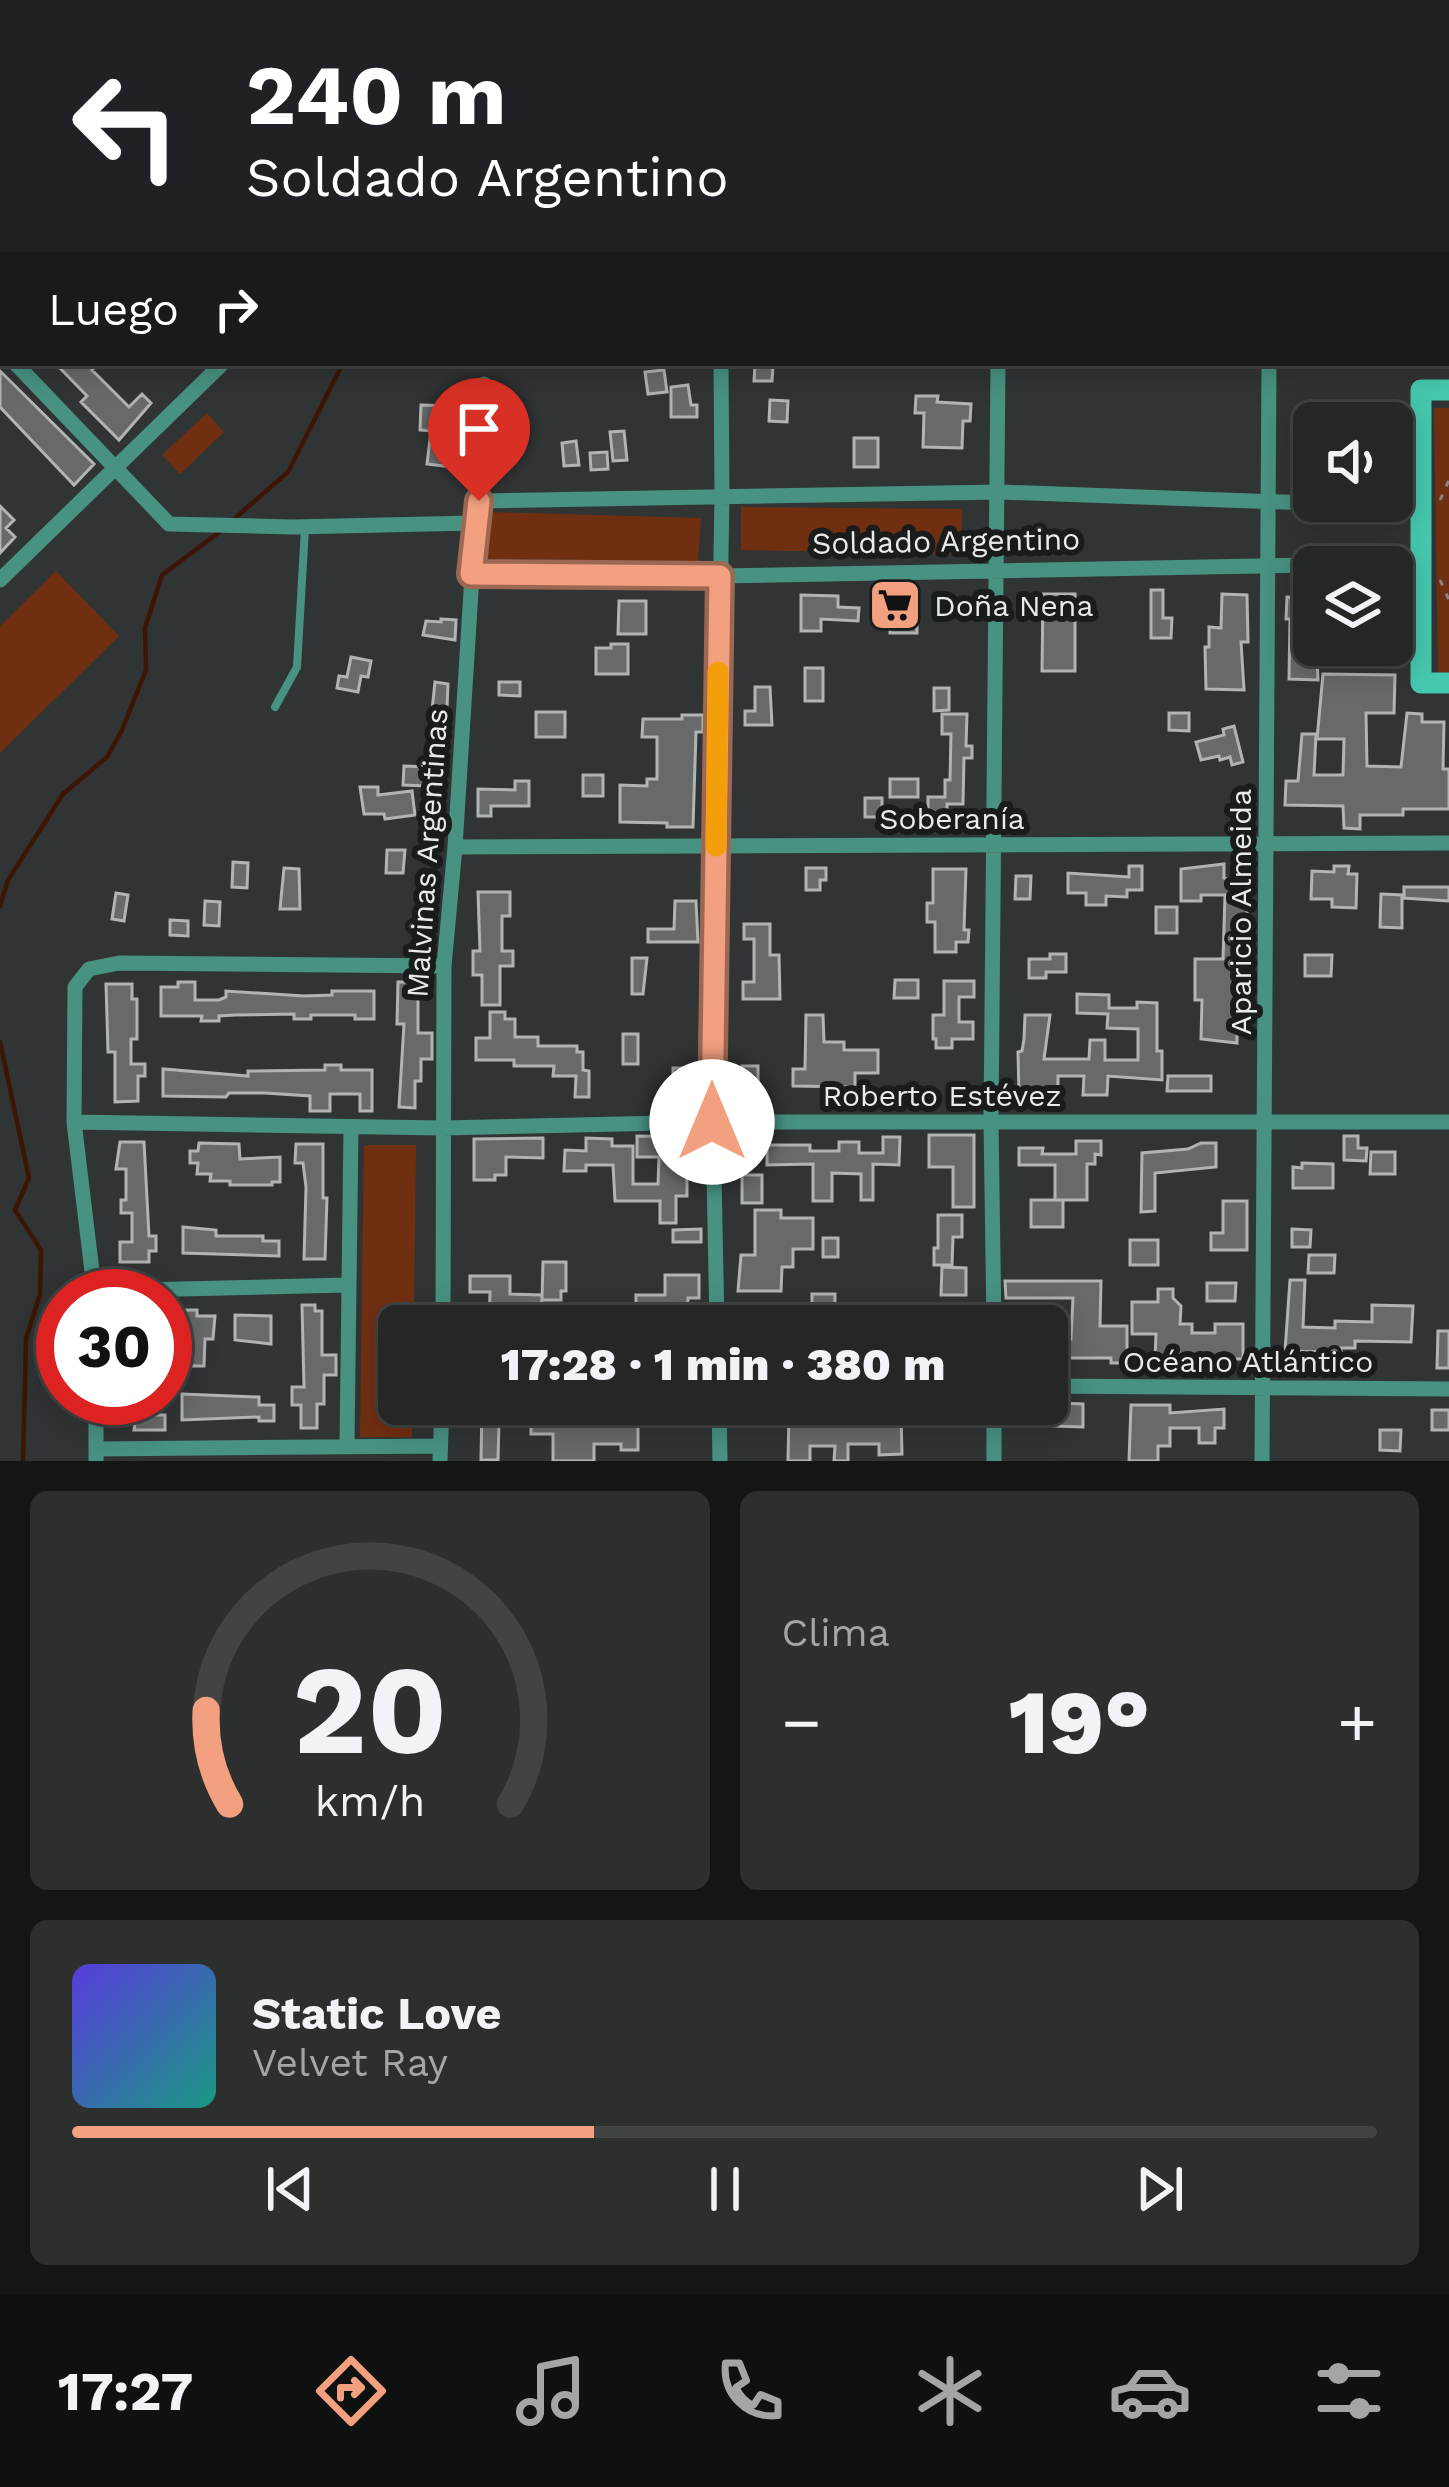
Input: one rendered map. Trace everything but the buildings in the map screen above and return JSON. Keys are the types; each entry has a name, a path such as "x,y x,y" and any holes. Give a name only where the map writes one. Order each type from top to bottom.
{"main road":[{"path":"1449,390 1421,390 1421,507 1421,683 1449,683"}],"street":[{"path":"18,366 169,524 475,523"},
{"path":"0,580 220,366"},
{"path":"716,1305 712,1122 721,366"},
{"path":"994,1305 998,366"},
{"name":"Aparicio Almeida","path":"1262,1461 1269,366"},
{"name":"Malvinas Argentinas","path":"443,1305 443,966 455,847 484,384"},
{"name":"Soldado Argentino","path":"479,501 1000,493 1421,507"},
{"name":"Soldado Argentino","path":"471,574 720,576 1421,563"},
{"name":"Soberanía","path":"455,847 1449,843"},
{"path":"91,1269 74,1122 75,987 88,969 119,963 443,966"},
{"name":"Roberto Estévez","path":"74,1122 442,1128 712,1122 1449,1122"},
{"path":"347,1445 351,1127"},
{"path":"192,1290 347,1286"},
{"name":"Océano Atlántico","path":"1068,1386 1449,1389"},
{"path":"95,1425 96,1455 347,1445 440,1453"},
{"path":"719,1425 720,1461"},
{"path":"994,1425 994,1461"}],"lane":[{"path":"275,707 297,667 299,527"}],"shaded area":[{"path":"1434,408 1449,408 1449,672 1438,673"},
{"path":"207,413 224,432 180,474 162,455"},
{"path":"741,507 962,509 961,554 741,550"},
{"path":"488,512 701,518 698,561 487,559"},
{"path":"56,571 119,636 0,753 0,626"},
{"path":"364,1145 416,1145 414,1305 378,1305 378,1425 412,1425 412,1437 360,1437"}],"waterway":[{"path":"235,518 288,472 341,366"},
{"path":"0,906 8,880 63,794 107,757 122,730 146,670 145,628 162,575 222,530"},
{"path":"0,1042 29,1178 15,1210 41,1250 40,1294 26,1339 23,1461"}],"slow traffic":[{"path":"716,846 718,672"}],"place":[{"name":"Doña Nena","path":"895,605"}],"route":[{"path":"479,501 471,574 720,576 712,1122"}]}
